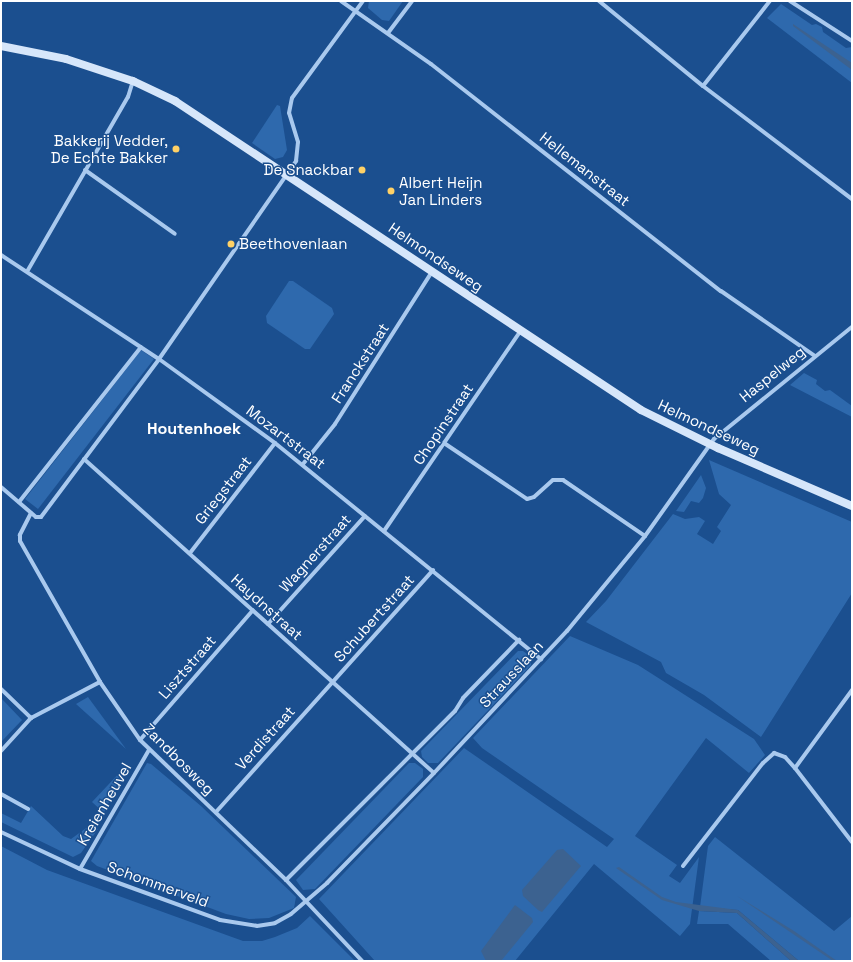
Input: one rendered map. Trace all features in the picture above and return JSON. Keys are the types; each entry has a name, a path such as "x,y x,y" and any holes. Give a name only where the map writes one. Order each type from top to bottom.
{"street":[{"name":"Hellemanstraat","path":"341,1 431,64 721,291 815,356"},
{"path":"1,487 31,513 38,517 43,514 159,359 288,176 296,161 298,142 289,113 292,98 363,1"},
{"path":"388,34 412,1"},
{"path":"599,1 703,86 852,199"},
{"path":"703,86 770,1"},
{"path":"790,1 852,41"},
{"name":"Helmondseweg","path":"1,46 66,59 133,81 175,102 641,410 710,445 852,506"},
{"path":"28,270 128,98 133,81"},
{"path":"85,170 175,234"},
{"name":"Mozartstraat","path":"1,254 28,270 159,359 275,442 541,659"},
{"name":"Franckstraat","path":"303,464 335,424 432,272"},
{"name":"Haspelweg","path":"710,445 735,419 852,327"},
{"name":"Chopinstraat","path":"384,531 521,330"},
{"path":"19,502 140,347"},
{"name":"Griegstraat","path":"190,553 275,442"},
{"path":"444,443 527,498 534,497 553,480 563,480 645,536"},
{"name":"Strausslaan","path":"307,902 434,773 541,659 608,584 645,536 710,445"},
{"name":"Haydnstraat","path":"84,459 434,773"},
{"name":"Zandbosweg","path":"31,513 20,535 20,541 100,682 140,740 286,880 362,961"},
{"name":"Wagnerstraat","path":"268,624 365,516"},
{"name":"Schubertstraat","path":"333,681 433,570"},
{"name":"Lisztstraat","path":"140,740 253,610"},
{"name":"Strausslaan","path":"286,880 413,753 519,640"},
{"name":"Verdistraat","path":"216,812 333,681"},
{"path":"1,751 30,718 100,682"},
{"path":"1,689 30,718"},
{"path":"795,768 852,690"},
{"name":"Kreienheuvel","path":"80,869 149,750"},
{"path":"683,866 763,763 774,754 785,757 795,768 852,842"},
{"path":"1,794 28,809"},
{"name":"Schommerveld","path":"1,832 80,869 236,924 266,925 291,914 307,902"}],"shaded area":[{"path":"369,1 403,1 389,21 382,20 368,8"},
{"path":"781,4 812,25 816,24 822,27 823,32 846,48 852,47 852,83 767,18"},
{"path":"793,24 852,63 852,70 793,26"},
{"path":"277,105 280,106 287,150 283,157 275,159 252,143"},
{"path":"289,281 293,281 332,308 334,314 310,349 305,349 267,323 266,316"},
{"path":"141,350 154,359 38,509 25,499"},
{"path":"804,373 817,380 816,384 825,391 830,390 852,406 852,417 790,385"},
{"path":"709,460 852,522 852,593 761,737 704,695 666,673 661,662 586,622 606,601 673,514 685,519 699,517 705,521 697,534 713,544 721,531 717,527 731,505 719,494"},
{"path":"701,475 706,488 703,498 699,503 691,501 684,512 676,511"},
{"path":"570,636 638,665 754,739 765,755 749,773 706,738 635,836 677,865 669,876 680,883 699,857 690,924 680,936 594,864 515,961 375,961 319,899 464,748 607,847 614,839 482,748 473,738"},
{"path":"518,651 523,651 531,657 531,665 438,763 428,763 422,757 421,751"},
{"path":"88,697 126,749 76,704"},
{"path":"1,698 22,720 1,742"},
{"path":"147,763 151,764 201,806 296,897 294,908 269,918 249,919 226,914 97,866 91,861"},
{"path":"409,763 415,763 423,769 423,777 315,889 303,890 296,880"},
{"path":"124,768 104,813 92,802"},
{"path":"31,806 63,836 71,839 89,826 98,829 81,853 73,857 1,822 1,813 21,823"},
{"path":"715,837 834,931 852,916 852,961 799,961 738,910 700,907 708,846"},
{"path":"1,846 47,870 243,941 262,941 275,937 297,928 310,916 355,961 1,961"},
{"path":"563,849 581,866 542,912 523,896 522,890 557,850"},
{"path":"619,867 662,897 676,902 738,910 799,961 791,961 737,913 699,911 662,900 616,868"},
{"path":"737,896 794,931 837,961 833,961"},
{"path":"515,905 532,918 533,922 501,961 486,961 481,951"},
{"path":"699,911 737,913 791,961 771,961 728,924 697,924"}],"place":[{"name":"Bakkerij Vedder, De Echte Bakker","path":"176,149"},
{"name":"De Snackbar","path":"362,170"},
{"name":"Albert Heijn Jan Linders","path":"391,191"},
{"name":"Beethovenlaan","path":"231,244"}],"district":[{"name":"Houtenhoek","path":"194,429"}]}
